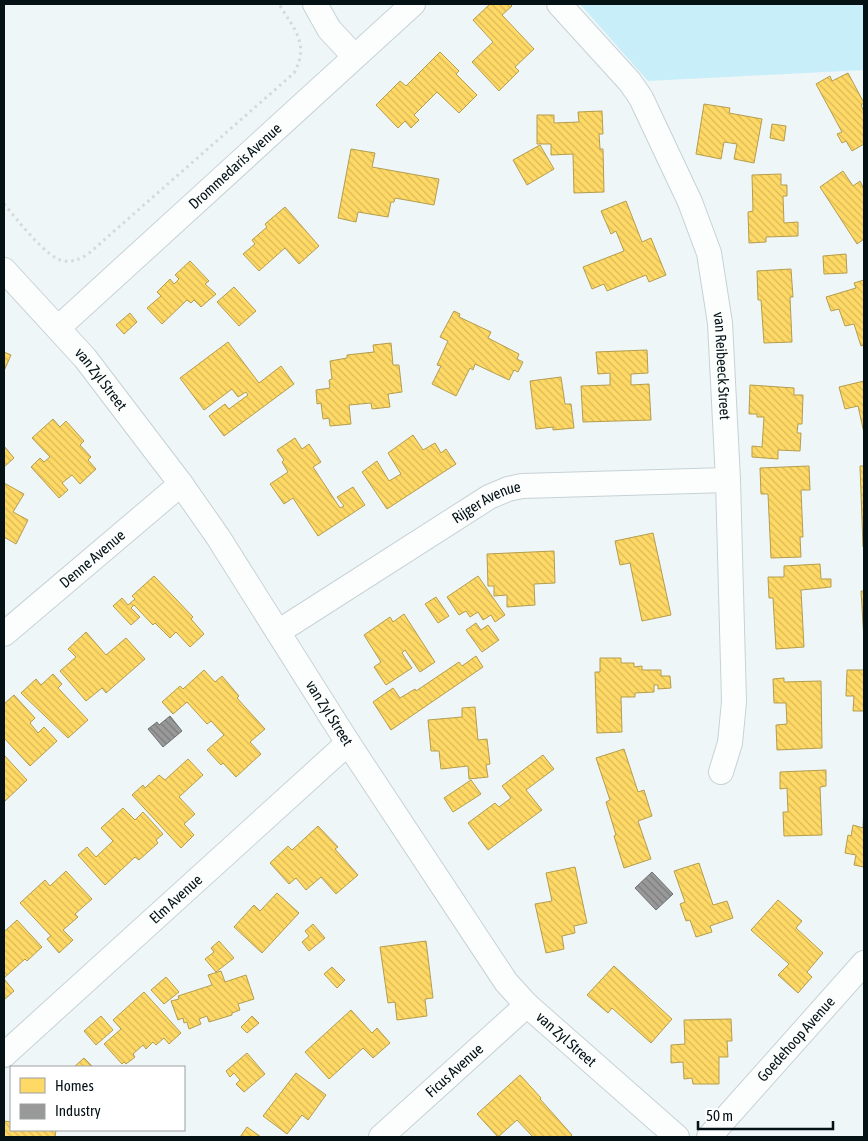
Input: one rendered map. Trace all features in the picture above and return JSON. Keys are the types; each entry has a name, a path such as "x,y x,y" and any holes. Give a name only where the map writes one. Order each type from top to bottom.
{"street":[{"path":"315,4 329,29 354,56"},
{"name":"Drommedaris Avenue","path":"58,328 413,4"},
{"name":"van Reibeeck Street","path":"559,4 630,82 641,98 682,184 710,253 720,323 728,480 734,702 730,743 721,772"},
{"name":"van Zyl Street","path":"4,270 85,358 181,484 218,537 348,743 506,982 527,1005 677,1137"},
{"name":"Rijger Avenue","path":"278,632 489,497 508,489 522,486 728,480"},
{"name":"Denne Avenue","path":"4,634 181,484"},
{"name":"Elm Avenue","path":"4,1055 348,743"},
{"name":"Goedehoop Avenue","path":"709,1137 864,963"},
{"name":"Ficus Avenue","path":"381,1137 527,1005"}],"path":[{"path":"4,204 48,253 62,261 76,261 87,255 294,73 300,62 301,40 279,4"}],"shaded area":[{"path":"580,4 864,4 864,70 648,81"}],"building: Homes":[{"path":"490,4 510,4 512,6 502,15 534,49 515,67 519,71 499,91 472,62 493,42 473,20"},
{"path":"440,52 459,71 456,74 477,95 459,113 437,92 414,115 419,120 411,128 405,121 398,128 376,105 400,81 406,86"},
{"path":"848,73 864,103 861,105 864,112 864,144 852,151 846,141 842,143 837,134 842,132 816,84 830,76 832,81"},
{"path":"704,104 730,108 729,113 762,119 754,163 734,159 737,144 724,142 721,159 696,154"},
{"path":"602,111 603,134 599,134 600,149 603,149 604,192 574,193 573,154 551,155 551,144 537,144 537,115 554,115 554,123 579,122 578,112"},
{"path":"772,124 786,126 784,141 770,138"},
{"path":"540,145 554,169 527,185 513,160"},
{"path":"351,149 375,153 372,167 439,179 434,205 395,198 394,202 391,202 388,217 358,212 356,222 338,218"},
{"path":"843,171 853,186 860,181 864,189 864,239 857,244 820,187"},
{"path":"781,174 781,185 787,185 787,196 783,196 784,223 798,222 798,236 766,237 766,242 749,243 748,212 753,211 752,175"},
{"path":"626,201 642,242 651,238 666,275 649,282 646,275 607,291 604,284 592,289 583,267 624,251 616,231 611,234 601,211"},
{"path":"285,207 319,246 299,264 285,248 259,271 243,254 255,244 252,240 267,227 265,224"},
{"path":"846,254 847,273 824,274 823,256"},
{"path":"190,261 209,281 205,284 216,294 201,307 194,300 191,303 187,300 162,324 147,308 161,296 157,292 170,279 174,284 179,279 175,275"},
{"path":"791,269 793,297 790,297 792,342 764,343 761,300 758,300 757,271"},
{"path":"864,280 864,345 861,346 854,324 845,326 839,309 831,311 826,297 856,288 854,283"},
{"path":"234,287 256,311 239,326 217,302"},
{"path":"454,311 460,314 459,317 491,332 488,338 519,354 517,359 523,362 518,372 514,370 509,380 475,364 473,370 470,368 456,396 432,384 441,366 437,365 448,341 440,337"},
{"path":"130,313 137,322 124,334 116,325"},
{"path":"228,342 259,383 281,366 294,384 224,436 209,416 225,404 229,409 248,395 246,392 238,397 232,389 204,410 180,378"},
{"path":"391,343 393,365 399,365 402,392 388,394 390,407 372,409 371,403 349,405 351,424 330,426 329,418 323,419 321,403 317,404 316,390 330,388 329,380 332,379 330,361 347,358 347,355 374,352 373,345"},
{"path":"647,350 648,373 631,374 631,385 649,384 651,420 583,422 581,386 610,385 610,373 598,374 596,352"},
{"path":"4,352 11,355 4,371"},
{"path":"561,377 565,404 571,404 574,428 553,430 553,427 536,429 530,381"},
{"path":"864,381 864,433 858,406 845,409 839,387"},
{"path":"750,385 794,388 794,395 803,395 802,424 798,424 797,433 801,433 800,451 778,450 778,459 752,457 752,446 762,447 764,417 757,417 757,414 749,414"},
{"path":"53,419 60,427 66,421 84,441 80,445 91,457 88,460 96,469 80,484 72,475 62,483 68,490 59,498 31,467 40,458 44,462 50,457 32,438"},
{"path":"413,435 423,450 435,443 441,453 446,449 456,464 387,509 362,472 377,461 389,481 401,474 388,453"},
{"path":"295,438 302,449 309,444 321,462 313,467 340,508 344,506 337,497 353,487 365,505 318,536 293,498 284,504 270,484 288,472 282,462 284,460 277,450"},
{"path":"4,446 14,458 4,467"},
{"path":"809,466 810,490 801,490 803,537 800,537 801,557 771,558 768,494 761,494 760,468"},
{"path":"860,466 864,466 864,547 863,547"},
{"path":"4,483 24,494 13,512 28,520 16,544 4,537"},
{"path":"653,533 671,615 642,621 630,563 620,565 615,541"},
{"path":"554,551 555,583 534,584 535,605 507,607 507,595 494,596 494,586 488,586 487,554"},
{"path":"820,564 821,579 831,579 831,587 801,590 804,647 776,649 773,598 769,598 768,577 784,577 784,566"},
{"path":"154,576 193,617 191,619 204,634 190,647 176,632 170,638 155,623 153,625 134,605 131,608 140,617 131,625 113,606 122,598 128,605 135,599 132,596"},
{"path":"478,576 505,615 495,622 491,615 483,620 478,612 470,617 466,611 459,615 447,597"},
{"path":"861,591 864,591 864,640"},
{"path":"436,597 449,616 438,623 425,604"},
{"path":"404,614 435,662 420,672 405,650 402,653 412,668 386,685 374,667 381,662 364,635 390,617 393,622"},
{"path":"476,623 481,630 488,625 499,640 482,652 466,630"},
{"path":"86,632 106,655 126,638 145,659 106,693 102,688 86,701 60,671 76,657 68,649"},
{"path":"476,656 483,667 391,730 373,702 393,688 400,698 415,689 416,691 459,662 462,666"},
{"path":"600,658 621,658 621,663 634,663 634,667 642,666 642,670 661,670 661,676 670,676 671,688 658,689 658,685 654,685 654,692 635,693 635,697 621,697 622,732 597,733 595,672 600,672"},
{"path":"204,670 215,682 222,676 239,696 237,698 265,729 250,742 261,754 236,777 207,750 224,735 211,721 207,724 187,702 173,714 162,702 180,686 183,689"},
{"path":"847,670 864,670 864,711 853,711 854,696 846,696"},
{"path":"53,674 62,684 58,688 88,720 68,738 21,693 36,679 41,685"},
{"path":"784,678 784,682 821,681 822,748 777,750 776,725 787,724 786,703 774,703 773,679"},
{"path":"14,695 35,718 30,723 38,733 44,727 57,741 30,766 4,738 4,704"},
{"path":"475,707 478,740 487,739 490,764 486,765 488,777 469,779 468,766 441,769 439,751 431,751 428,720 462,717 462,708"},
{"path":"624,749 638,792 644,790 652,816 638,821 651,859 624,868 606,802 610,800 596,758"},
{"path":"4,755 27,780 4,802"},
{"path":"543,755 554,769 526,790 542,810 488,850 468,823 495,803 499,807 511,798 502,786"},
{"path":"188,759 203,775 179,797 195,814 184,824 194,835 181,848 132,795 143,785 145,788 159,775 165,780"},
{"path":"826,770 826,786 820,787 822,835 784,836 783,812 788,812 787,788 780,789 780,772"},
{"path":"471,780 481,794 453,812 444,798"},
{"path":"864,805 864,867 854,865 856,855 845,853 848,835 851,836 853,825 863,828"},
{"path":"123,808 135,820 143,812 163,834 156,840 158,843 139,860 135,857 105,885 78,855 87,847 96,857 113,841 101,828"},
{"path":"318,826 338,847 335,849 358,875 336,894 321,877 306,890 296,878 289,884 270,863 288,846 292,850"},
{"path":"699,863 713,905 727,901 733,918 710,926 712,932 696,937 690,920 686,921 680,904 685,902 674,871"},
{"path":"575,867 587,923 574,926 575,933 562,936 564,949 546,953 535,904 552,901 546,873"},
{"path":"66,871 92,899 75,914 78,917 63,930 73,940 59,953 47,939 51,936 20,903 45,880 50,886"},
{"path":"277,893 299,913 262,953 234,927 254,905 260,911"},
{"path":"778,900 802,921 796,928 823,953 807,972 812,977 798,993 778,975 789,964 751,930"},
{"path":"17,920 42,947 4,978 4,932"},
{"path":"313,924 325,938 309,951 302,942 309,936 305,931"},
{"path":"219,941 234,958 216,972 205,959 214,952 211,948"},
{"path":"426,941 433,998 425,999 427,1016 397,1020 395,1002 388,1003 380,947"},
{"path":"614,966 672,1019 651,1043 612,1008 608,1013 587,995"},
{"path":"332,967 345,980 337,988 324,974"},
{"path":"221,971 225,982 246,975 254,999 238,1004 240,1010 232,1013 232,1015 209,1022 207,1016 199,1019 201,1024 189,1029 187,1022 184,1023 183,1018 178,1020 171,1001 179,999 178,996 212,985 208,975"},
{"path":"166,977 179,992 164,1004 151,990"},
{"path":"4,979 14,991 4,1000"},
{"path":"144,992 181,1033 169,1044 164,1038 156,1045 153,1042 146,1049 143,1045 133,1054 135,1057 126,1064 124,1062 122,1064 104,1044 121,1029 113,1020"},
{"path":"351,1010 372,1033 377,1028 390,1043 373,1058 363,1048 329,1079 305,1052"},
{"path":"101,1016 113,1030 96,1045 84,1031"},
{"path":"252,1016 259,1023 247,1033 241,1027"},
{"path":"731,1019 732,1041 727,1041 728,1057 719,1057 719,1084 693,1084 692,1078 684,1079 683,1062 671,1063 671,1045 685,1044 684,1020"},
{"path":"247,1053 265,1074 244,1092 236,1084 240,1080 234,1073 230,1077 226,1071"},
{"path":"84,1058 92,1066 75,1066"},
{"path":"296,1073 326,1095 308,1120 302,1115 287,1134 263,1116"},
{"path":"520,1075 572,1135 570,1137 533,1137 517,1120 498,1137 477,1114"},
{"path":"4,1121 10,1122 10,1131 56,1131 55,1137 4,1137"},
{"path":"247,1127 261,1137 240,1137"}],"building: Industry":[{"path":"170,716 182,731 163,747 148,729 157,722 159,725"},
{"path":"652,872 673,894 656,910 635,888"}]}
